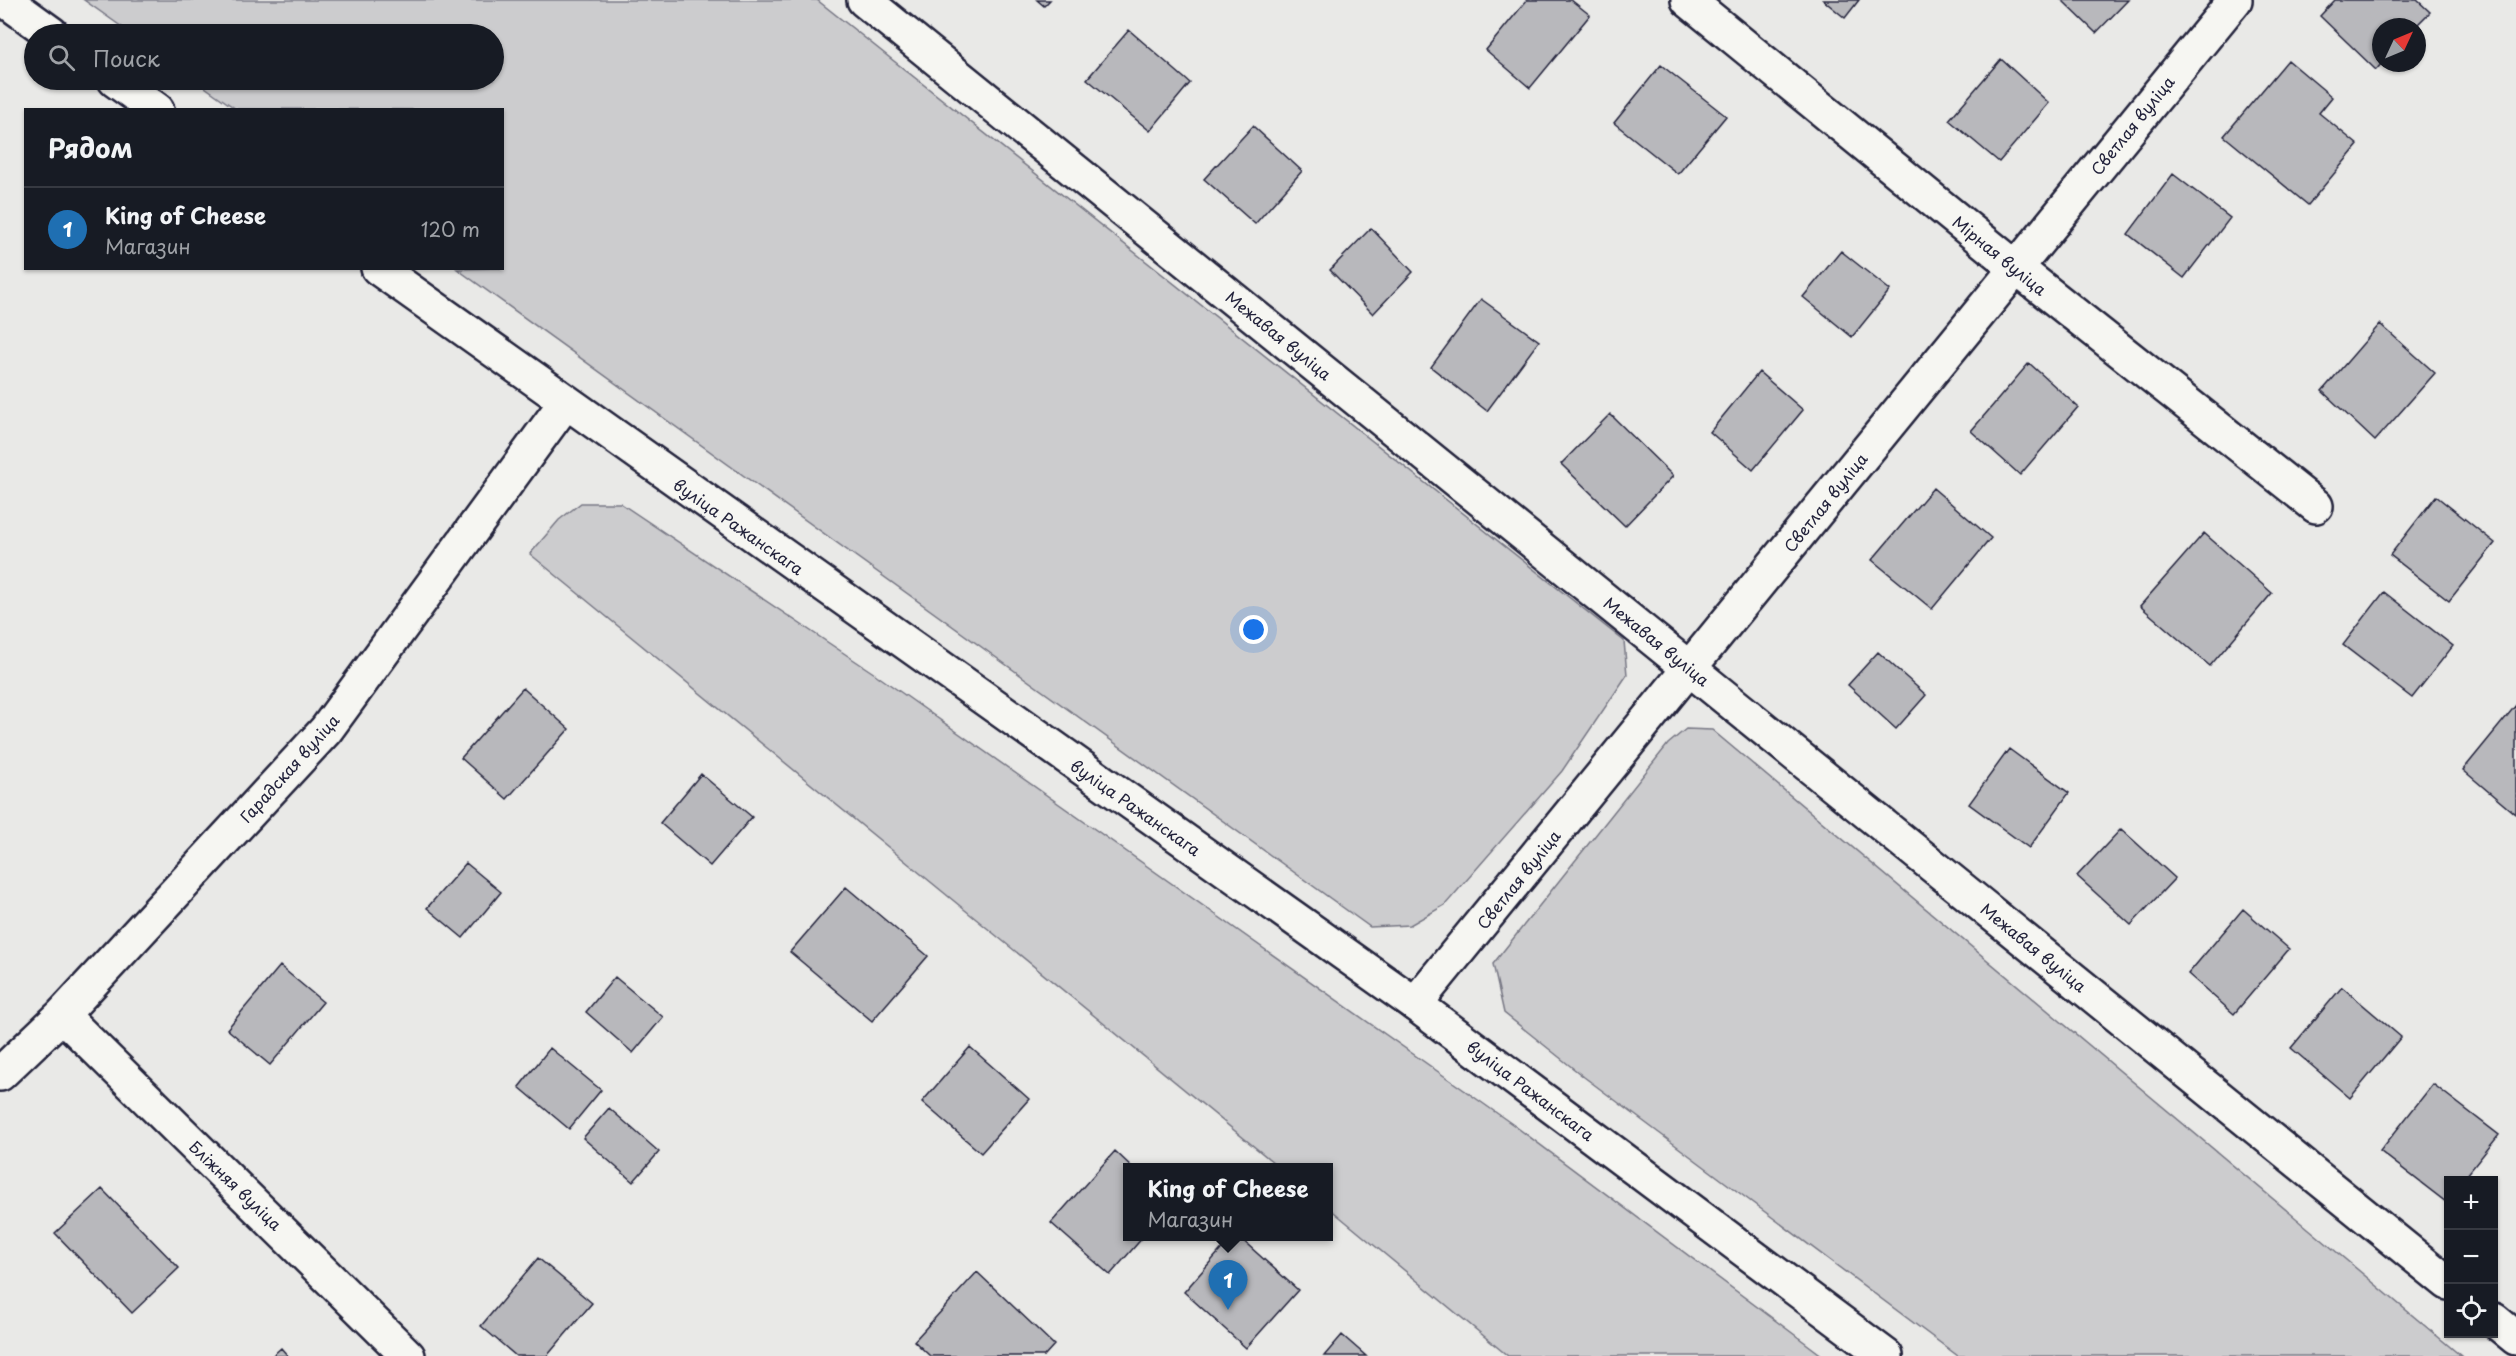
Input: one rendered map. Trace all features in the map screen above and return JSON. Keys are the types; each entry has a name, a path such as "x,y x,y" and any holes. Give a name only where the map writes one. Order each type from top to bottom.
{"street":[{"path":"4,0 38,24"},
{"name":"Межавая вуліца","path":"864,0 2444,1280"},
{"name":"Мірная вуліца","path":"1688,0 2015,267 2316,506"},
{"name":"Светлая вуліца","path":"1415,1004 2235,0"},
{"path":"129,90 154,108"},
{"name":"вуліца Ражанскага","path":"381,270 565,403 1415,1004 1886,1356"},
{"name":"Гарадская вуліца","path":"0,1074 62,1015 326,730 565,403"},
{"name":"Бліжняя вуліца","path":"62,1015 408,1356"},
{"path":"2498,1324 2516,1338"}],"shaded area":[{"path":"84,0 817,0 1624,641 1627,675 1562,771 1445,905 1410,925 1370,927 458,270 504,270 504,108 235,108 209,90 504,90 504,24 118,24"},
{"path":"581,503 620,503 875,674 1515,1126 1823,1356 1508,1356 1333,1211 1333,1163 1274,1163 530,554 559,520"},
{"path":"1686,729 1712,730 2461,1356 1958,1356 1584,1077 1504,1013 1493,964 1668,744"}],"building":[{"path":"1037,0 1050,0 1044,6"},
{"path":"1527,0 1571,0 1590,15 1530,88 1486,50"},
{"path":"1823,0 1859,0 1845,18"},
{"path":"2062,0 2128,0 2096,33"},
{"path":"2335,0 2417,0 2430,12 2424,18 2372,18 2372,66 2320,16"},
{"path":"1129,30 1190,83 1150,131 1087,79"},
{"path":"2001,59 2049,103 1999,162 1949,120"},
{"path":"2288,60 2332,97 2319,113 2358,145 2308,205 2224,136"},
{"path":"1661,65 1726,116 1678,174 1614,123"},
{"path":"1253,126 1302,171 1255,224 1204,179"},
{"path":"2173,174 2230,218 2184,278 2128,234"},
{"path":"1371,228 1413,272 1373,314 1330,270"},
{"path":"1841,251 1890,290 1852,337 1803,297"},
{"path":"1481,299 1539,341 1487,411 1431,367"},
{"path":"2380,324 2435,373 2375,441 2322,391"},
{"path":"2029,363 2078,407 2020,475 1971,431"},
{"path":"1759,372 1803,410 1753,470 1710,432"},
{"path":"1610,414 1673,476 1625,526 1561,464"},
{"path":"1933,488 1991,538 1932,609 1872,560"},
{"path":"2436,496 2495,543 2449,601 2390,555"},
{"path":"2204,533 2272,593 2210,666 2140,606"},
{"path":"2384,592 2453,646 2412,698 2343,645"},
{"path":"1878,652 1926,695 1896,729 1848,685"},
{"path":"523,688 569,729 507,799 461,758"},
{"path":"2516,705 2516,813 2515,814 2463,770"},
{"path":"2009,749 2069,793 2029,848 1969,804"},
{"path":"701,774 752,817 710,866 660,823"},
{"path":"2121,829 2175,878 2131,925 2077,876"},
{"path":"466,863 501,892 463,938 427,908"},
{"path":"846,887 928,956 872,1021 790,952"},
{"path":"2243,909 2289,949 2234,1014 2188,974"},
{"path":"280,966 323,1002 270,1065 227,1029"},
{"path":"615,977 663,1017 633,1053 586,1012"},
{"path":"2342,987 2401,1037 2350,1098 2291,1048"},
{"path":"970,1047 1029,1099 981,1153 922,1102"},
{"path":"550,1048 601,1090 569,1129 519,1087"},
{"path":"2433,1084 2499,1135 2466,1176 2444,1176 2444,1200 2380,1151"},
{"path":"609,1108 659,1152 633,1182 583,1138"},
{"path":"1115,1151 1128,1163 1123,1163 1123,1241 1140,1241 1110,1275 1051,1223"},
{"path":"102,1189 179,1268 132,1313 55,1233"},
{"path":"1229,1241 1244,1241 1298,1290 1246,1348 1184,1292"},
{"path":"538,1258 592,1303 547,1356 516,1356 481,1326"},
{"path":"977,1272 1054,1345 1044,1356 930,1356 914,1341"},
{"path":"1342,1335 1366,1356 1324,1356"},
{"path":"281,1348 288,1356 272,1356"}],"place":[{"name":"King of Cheese","path":"1228,1310"}]}
